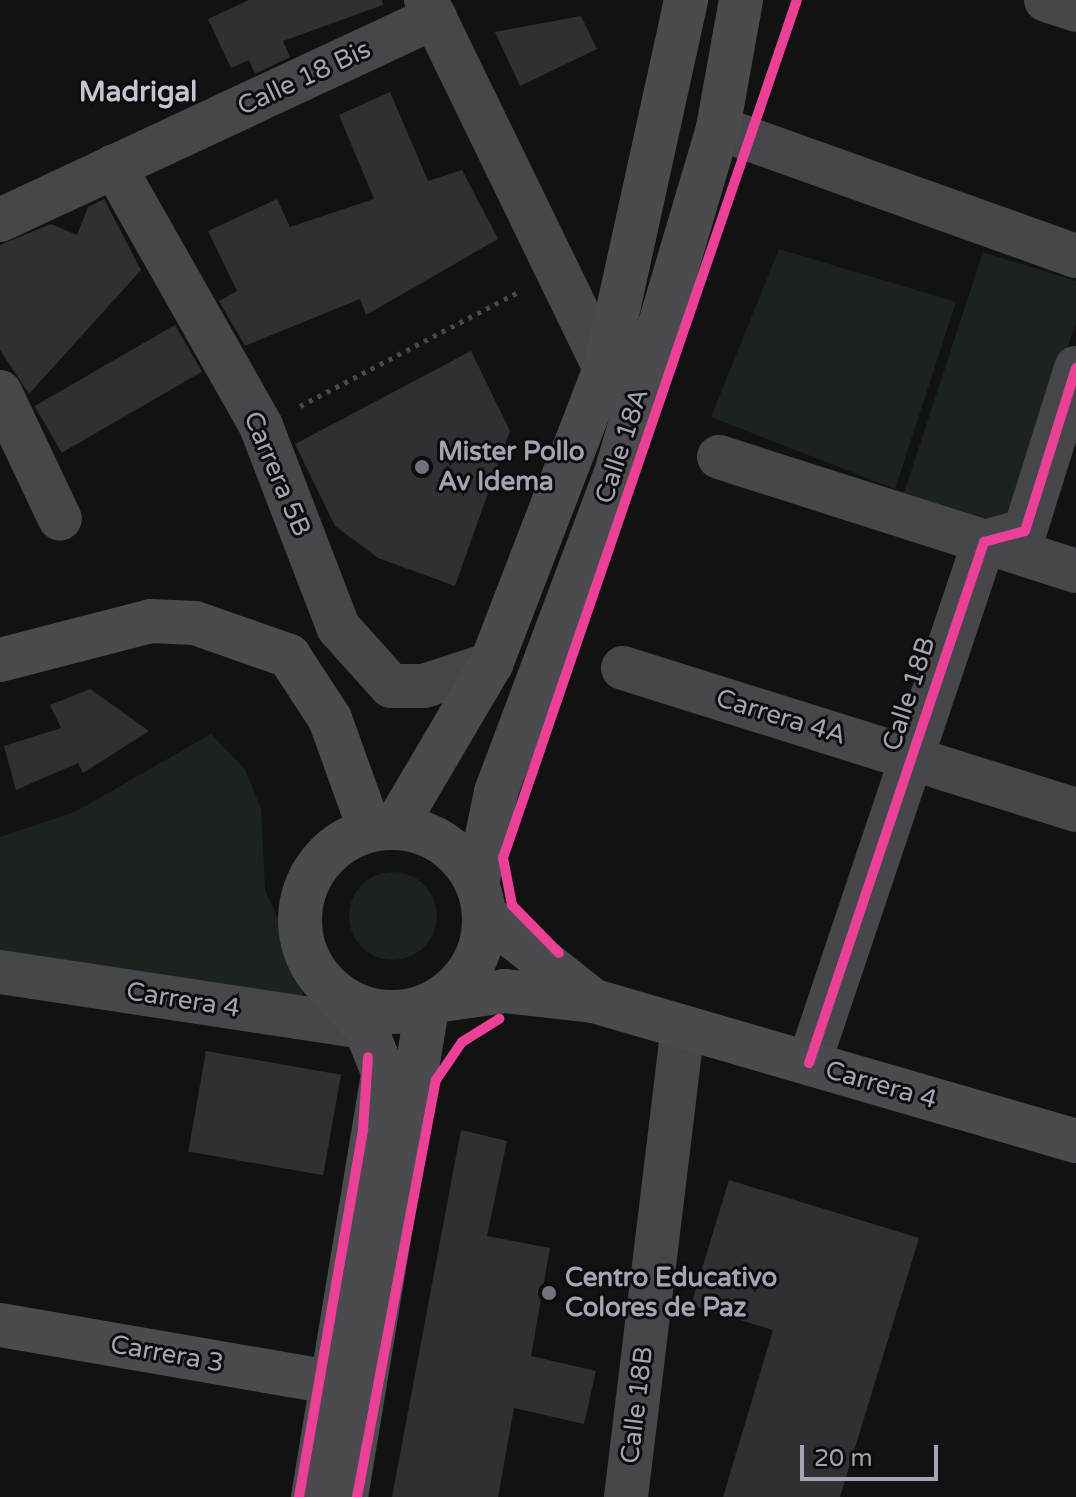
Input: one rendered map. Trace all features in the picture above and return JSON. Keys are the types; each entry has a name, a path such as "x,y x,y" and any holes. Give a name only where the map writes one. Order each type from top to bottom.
{"main road":[{"name":"Calle 18A","path":"382,829 491,664 605,369 686,0"},
{"name":"Calle 18A","path":"481,899 496,792 615,476 718,128 741,0"},
{"path":"0,660 151,621 195,623 289,656 330,719 382,829"},
{"path":"313,1497 335,1383 383,1072 352,1012 314,972 301,940 300,906 312,874 336,846 382,829 429,835 457,854 481,899 471,967 434,1003 381,1013 352,1012"},
{"name":"Carrera 4","path":"481,899 594,1001"},
{"name":"Carrera 4","path":"434,1003 505,991 594,1001 1076,1141"},
{"path":"346,1497 434,1003"},
{"name":"Carrera 3","path":"0,1325 335,1383"}],"street":[{"path":"1046,0 1076,10"},
{"path":"431,8 605,369"},
{"name":"Calle 18 Bis","path":"0,220 431,8"},
{"path":"718,128 1076,256"},
{"name":"Carrera 5B","path":"114,166 261,426 338,627 391,686 424,686 491,664"},
{"path":"984,542 1025,531 1076,368"},
{"path":"0,392 60,519"},
{"path":"719,457 1076,571"},
{"name":"Calle 18B","path":"809,1063 984,542"},
{"name":"Carrera 4A","path":"623,668 1076,810"},
{"name":"Carrera 4","path":"0,972 352,1012"},
{"name":"Calle 18B","path":"626,1497 683,1027"}],"path":[{"path":"261,426 558,271"}],"shaded area":[{"path":"779,249 956,302 895,489 711,417"},
{"path":"983,252 1076,281 1076,323 1003,537 904,493"},
{"path":"211,734 245,769 261,809 265,890 306,981 299,1010 0,957 0,837 75,812"},
{"path":"393,872 410,875 424,885 434,899 437,916 434,933 424,947 410,957 393,960 376,957 362,947 352,933 349,916 352,899 362,885 376,875"}],"building":[{"path":"249,0 382,0 383,5 283,41 290,57 255,74 249,60 231,68 208,19"},
{"path":"581,16 597,49 520,86 495,32"},
{"path":"390,92 428,181 462,170 498,239 366,315 360,299 245,346 219,301 237,291 208,231 277,199 290,227 374,199 339,115"},
{"path":"104,199 141,270 29,394 0,350 0,245 51,224 77,235 88,207"},
{"path":"175,325 202,372 62,453 35,406"},
{"path":"471,351 510,431 455,586 378,558 335,526 295,444"},
{"path":"90,689 149,731 83,773 78,763 16,790 4,746 61,728 50,705"},
{"path":"206,1051 341,1075 323,1175 188,1151"},
{"path":"461,1130 507,1141 487,1236 550,1248 531,1356 596,1371 584,1424 514,1408 498,1497 392,1497"},
{"path":"729,1180 919,1238 840,1497 723,1497 773,1330 691,1305"}],"cycle path":[{"path":"559,953 512,905 503,858 797,0"},
{"path":"809,1063 984,542 1025,531 1076,368"},
{"path":"357,1497 436,1080 462,1042 499,1019"},
{"path":"299,1497 363,1129 368,1057"}],"place":[{"name":"Mister Pollo Av Idema","path":"422,467"},
{"name":"Centro Educativo Colores de Paz","path":"549,1293"}],"district":[{"name":"Madrigal","path":"138,92"}]}
